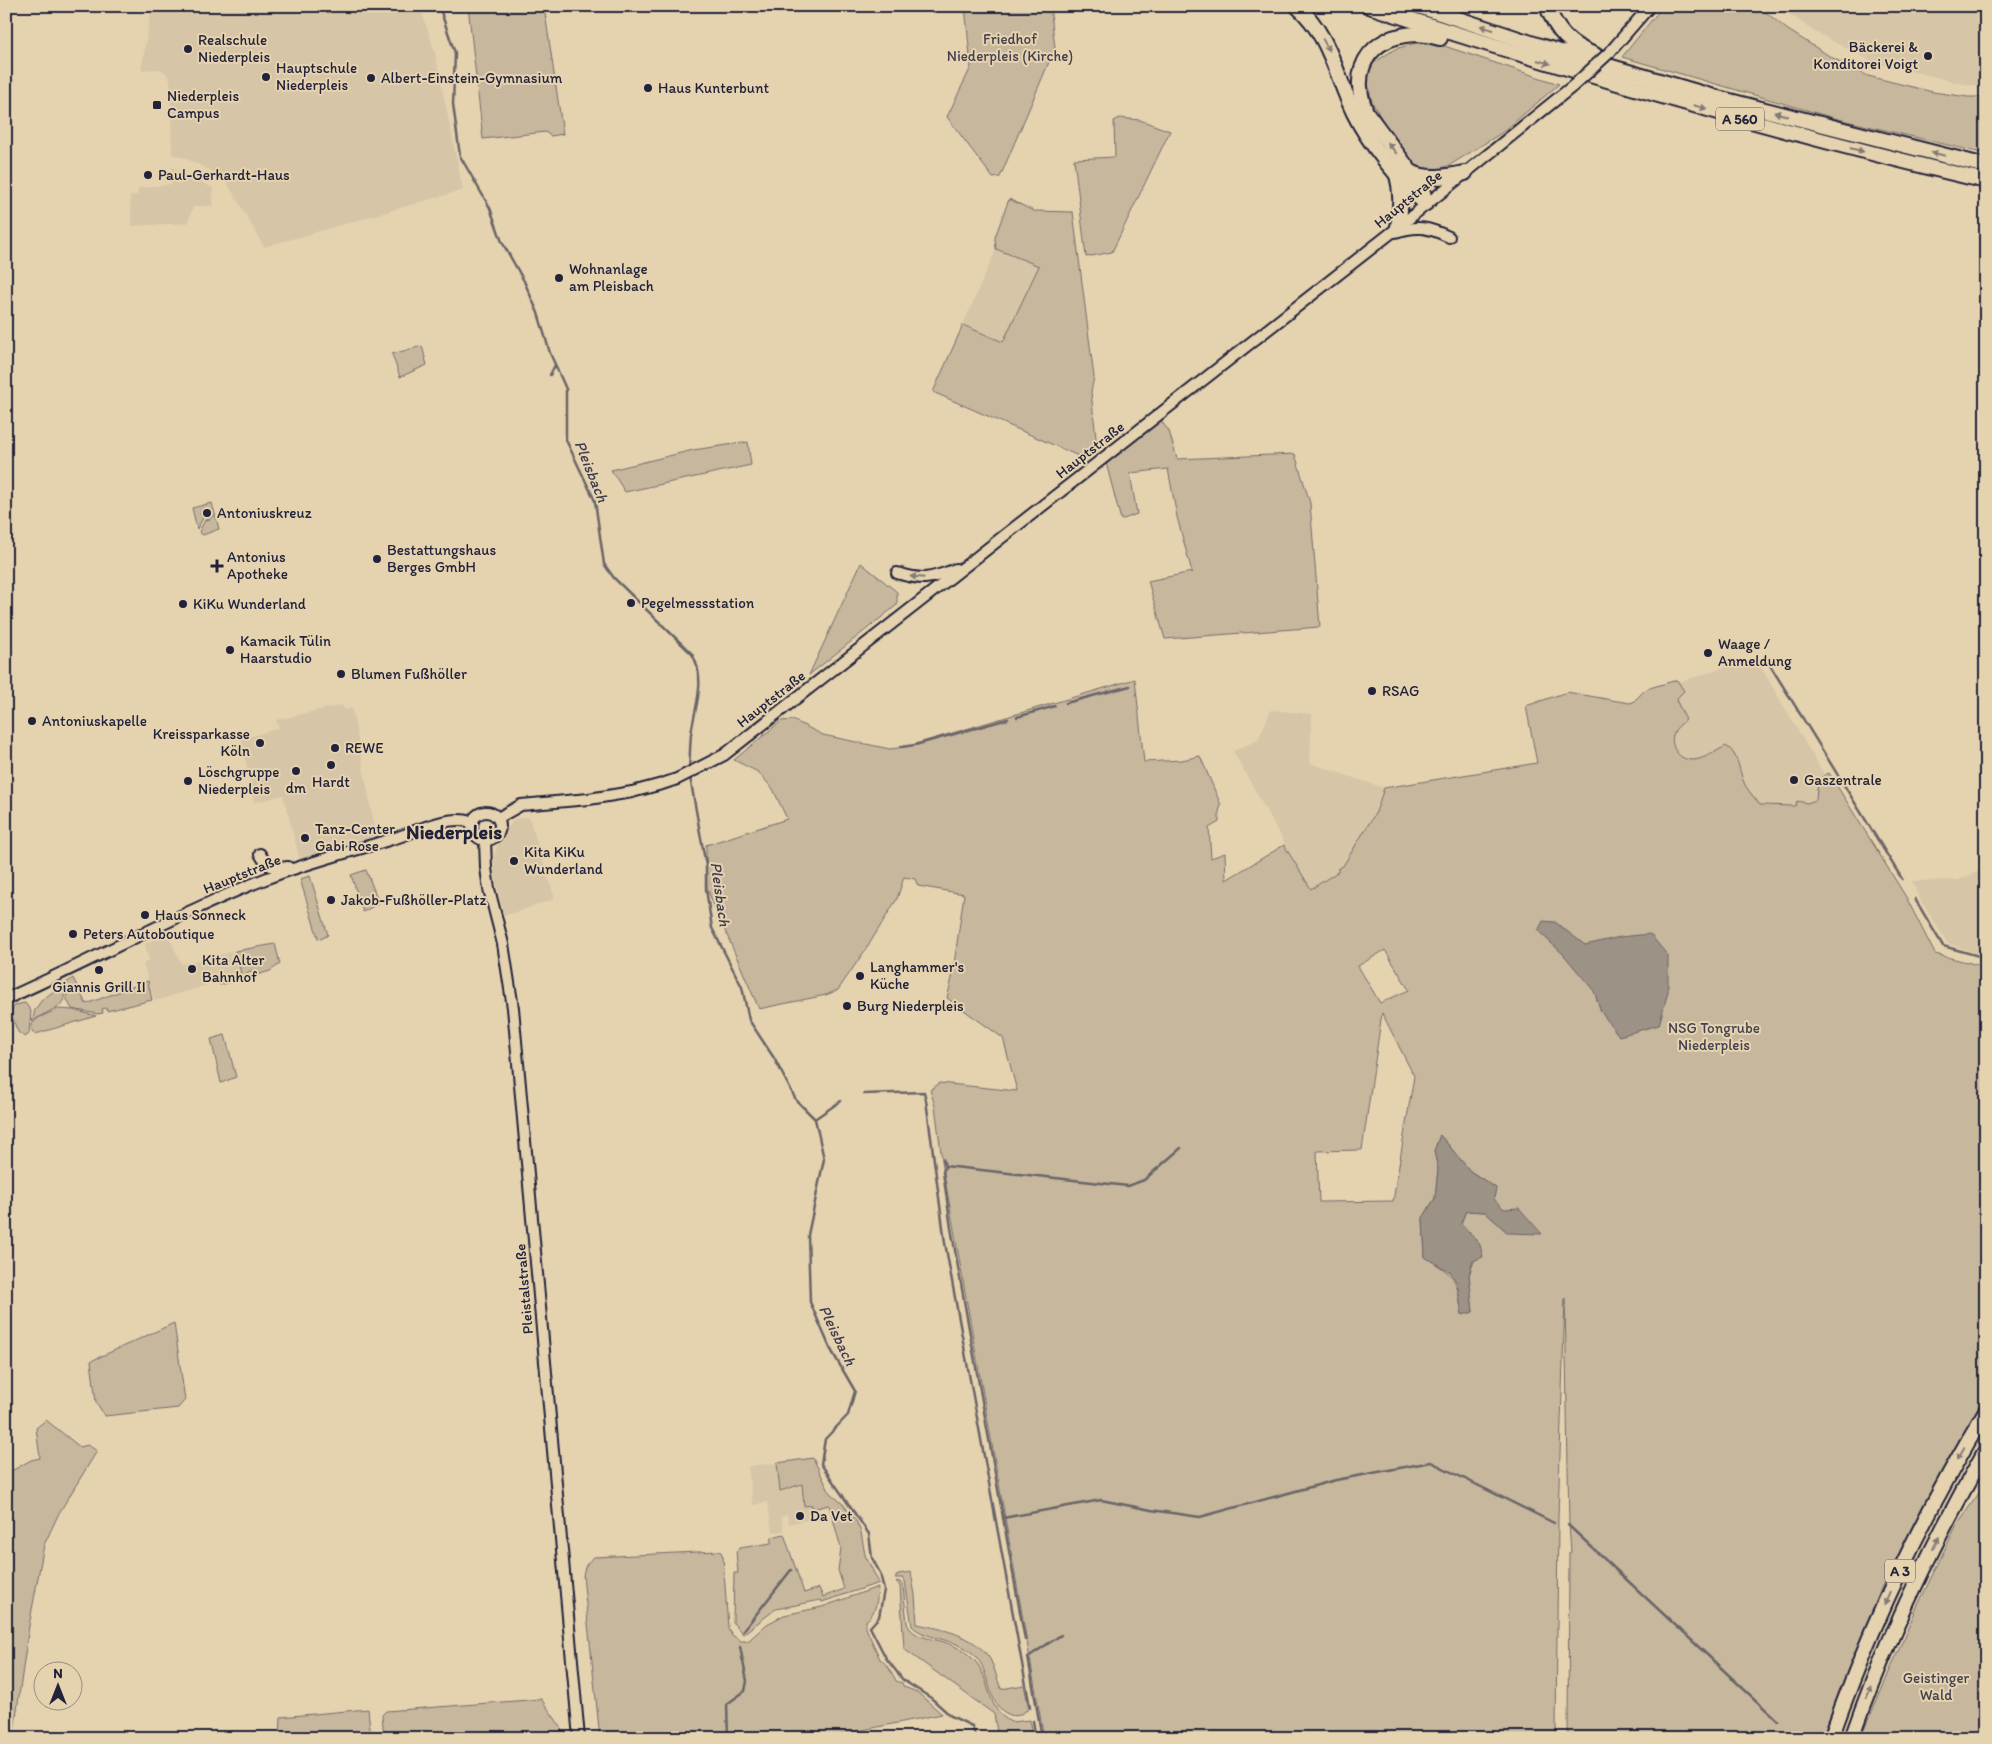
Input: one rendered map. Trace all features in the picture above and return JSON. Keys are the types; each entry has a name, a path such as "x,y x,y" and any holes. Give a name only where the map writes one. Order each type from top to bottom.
{"highway":[{"path":"1297,6 1303,11 1326,44 1355,115 1404,173 1421,186 1426,203"},
{"name":"A 560","path":"1369,6 1497,48 1709,110 1864,152 1986,181"},
{"name":"A 560","path":"1418,6 1543,47 1634,73 1851,133 1986,166"},
{"path":"1547,6 1553,22 1562,35 1573,44 1586,52 1623,64 1634,73"},
{"path":"1394,230 1400,212 1404,173 1360,99 1360,73 1364,63 1371,52 1381,43 1392,37 1408,34 1428,34 1475,48 1497,48"},
{"path":"1404,173 1421,177 1441,177 1465,173"},
{"name":"A 3","path":"1831,1738 1856,1672 1896,1578 1946,1481 1986,1411"},
{"name":"A 3","path":"1852,1738 1914,1587 1938,1538 1986,1450"}],"main road":[{"name":"Hauptstraße","path":"498,818 521,805 598,798 632,792 677,779 708,764 739,744 774,714 970,563 1394,230 1573,86 1610,52 1650,6"},
{"path":"1394,230 1431,228 1449,237"},
{"path":"897,573 916,579 935,578 970,563"},
{"path":"491,812 498,818 500,827 496,835 485,840 474,834 472,822 478,814 491,812"},
{"name":"Hauptstraße","path":"6,999 212,901 266,878 407,835 446,821 460,820 472,822"},
{"name":"Pleistalstraße","path":"485,840 489,889 503,944 513,1008 579,1738"},
{"path":"260,854 265,863 278,869 306,865"}],"shaded area":[{"path":"152,6 420,6 435,53 463,190 264,247 224,177 185,158 172,154 170,80 166,73 160,69 141,70"},
{"path":"1778,6 1986,6 1986,86 1968,85 1873,62 1815,32"},
{"path":"172,167 213,188 213,206 194,206 187,223 132,226 130,196 138,195 138,188 172,184"},
{"path":"996,249 1039,265 1003,343 963,325"},
{"path":"1755,657 1828,781 1830,795 1768,815 1686,770 1645,705 1647,693"},
{"path":"342,705 345,710 352,708 375,829 373,836 367,840 300,860 283,795 254,803 241,739 279,728 276,720"},
{"path":"1271,710 1312,714 1310,763 1384,788 1360,858 1310,889 1233,751 1258,740"},
{"path":"529,817 555,899 504,916 496,882 494,858 497,846 505,837 514,819"},
{"path":"1986,868 1986,956 1948,944 1919,898 1912,881 1959,880"},
{"path":"1543,921 1555,922 1585,945 1620,937 1650,934 1668,956 1668,992 1659,1025 1619,1036 1601,1012 1594,991 1563,954 1538,931"},
{"name":"Kita Alter Bahnhof","path":"167,934 182,964 235,951 241,973 207,982 207,985 155,1001 143,964 149,960 145,944"},
{"path":"1440,1135 1470,1171 1496,1188 1494,1199 1504,1209 1519,1208 1542,1234 1508,1233 1485,1212 1466,1211 1461,1223 1480,1245 1483,1257 1473,1261 1469,1275 1473,1312 1462,1315 1457,1283 1450,1272 1425,1257 1423,1218 1435,1198 1438,1169 1434,1151"},
{"path":"777,1463 780,1491 802,1484 804,1506 812,1505 816,1518 789,1524 787,1515 781,1517 784,1531 775,1532 772,1530 767,1502 753,1505 748,1466"}],"green space":[{"path":"468,6 544,6 563,134 551,136 545,132 483,139"},
{"name":"Friedhof Niederpleis (Kirche)","path":"965,6 1050,6 1055,48 1000,177 993,178 947,117 971,67"},
{"path":"1663,6 1758,6 1788,30 1831,57 1868,76 1933,92 1968,97 1986,97 1986,154 1834,118 1622,57"},
{"path":"1426,40 1559,84 1503,132 1450,165 1436,170 1425,171 1416,166 1387,128 1372,102 1367,80 1372,64 1395,49"},
{"path":"1120,118 1140,120 1170,131 1112,252 1086,257 1074,159 1115,157 1114,121"},
{"path":"1009,199 1034,211 1073,212 1094,377 1091,392 1097,447 1083,458 933,392 963,325 1003,342 1039,266 996,249 995,237"},
{"path":"422,346 427,365 400,377 392,354"},
{"path":"1158,417 1169,431 1177,459 1295,454 1310,503 1320,627 1165,639 1148,581 1192,572 1177,517 1168,469 1130,473 1137,514 1121,520 1105,459"},
{"path":"748,442 751,465 625,492 611,470 693,450"},
{"path":"212,503 219,529 203,535 199,532 205,520 213,516 202,509 200,513 203,518 197,529 192,508"},
{"path":"861,563 897,592 897,605 809,675"},
{"name":"NSG Tongrube Niederpleis","path":"1135,679 1144,762 1182,760 1200,756 1221,805 1219,822 1209,828 1211,858 1225,853 1226,880 1284,845 1311,889 1339,871 1337,869 1343,866 1376,812 1384,788 1537,763 1526,706 1567,692 1629,703 1633,702 1646,689 1677,680 1684,691 1677,698 1686,720 1677,728 1673,735 1672,740 1676,752 1683,758 1696,760 1726,746 1734,753 1745,785 1760,805 1795,806 1797,801 1807,803 1816,800 1820,780 1829,773 1906,897 1935,954 1986,967 1986,1392 1882,1586 1823,1738 1568,1738 1569,1553 1571,1552 1565,1298 1558,1517 1556,1738 1044,1738 943,1168 935,1106 930,1090 940,1083 1017,1091 1003,1038 947,998 952,978 964,894 918,886 915,879 904,877 897,899 838,990 826,995 759,1009 707,889 706,845 787,819 773,789 758,772 734,760 781,721 793,720 823,735 890,749 905,747","holes":["1385,950 1409,990 1380,1003 1358,966","1382,1013 1414,1076 1393,1201 1319,1202 1317,1151 1362,1150","1440,1135 1470,1171 1496,1188 1493,1199 1504,1209 1508,1233 1485,1212 1466,1211 1461,1223 1480,1245 1469,1275 1473,1312 1462,1315 1454,1280 1444,1270 1425,1257 1423,1218 1435,1198 1438,1169 1434,1151"]},
{"path":"366,870 379,903 363,912 351,875"},
{"path":"310,876 328,935 321,939 318,938 300,879"},
{"path":"275,944 280,964 270,971 254,976 252,972 247,973 248,977 237,981 236,977 231,979 231,982 220,985 216,981 241,973 235,951"},
{"path":"73,978 86,1004 148,981 152,1000 107,1011 106,1008 102,1009 103,1013 98,1014 72,1009 67,1000 65,984"},
{"path":"64,983 62,1003 32,1022 35,1010 41,1001"},
{"path":"25,1003 31,1011 29,1034 25,1037 18,1032 10,1013 15,1005"},
{"path":"58,1009 73,1010 96,1016 36,1034 32,1031 32,1024 38,1018"},
{"path":"225,1035 236,1077 221,1083 211,1039"},
{"path":"174,1323 185,1400 178,1408 105,1416 96,1402 91,1361"},
{"path":"46,1420 80,1447 88,1445 97,1451 59,1513 44,1545 29,1626 13,1738 6,1738 6,1474 31,1460 40,1458 36,1428"},
{"path":"813,1458 830,1493 843,1504 856,1521 861,1532 865,1555 879,1583 822,1602 821,1600 776,1609 743,1634 733,1623 734,1573 738,1573 736,1551 740,1548 771,1543 772,1537 784,1534 804,1593 819,1588 823,1597 844,1589 838,1570 841,1548 829,1505 813,1509 812,1505 804,1506 802,1484 780,1491 777,1463"},
{"name":"Geistinger Wald","path":"1986,1483 1986,1738 1861,1738 1917,1607 1956,1526"},
{"path":"721,1552 723,1557 728,1628 732,1635 741,1641 748,1641 767,1624 784,1615 822,1607 878,1587 876,1605 866,1621 866,1628 880,1659 896,1681 902,1683 904,1687 917,1692 942,1714 823,1738 600,1738 583,1576 586,1565 594,1557"},
{"path":"911,1572 917,1624 957,1634 976,1644 990,1659 1001,1689 1024,1685 1029,1709 1014,1716 1006,1713 999,1708 982,1666 971,1652 953,1643 918,1631 912,1626 905,1581 903,1578 895,1578 898,1574"},
{"path":"896,1581 900,1582 903,1586 909,1628 917,1635 947,1643 968,1654 978,1664 996,1709 1011,1722 1030,1720 1034,1738 998,1738 994,1714 904,1649 900,1586"},
{"path":"541,1699 561,1727 563,1738 384,1738 382,1715 386,1711"},
{"path":"368,1709 371,1738 280,1738 281,1717"}],"waterway":[{"name":"Pleisbach","path":"439,6 455,53 453,104 460,156 490,208 502,242 524,281 538,313 550,353 566,389 566,440 595,501 604,564 614,578 692,654 696,664 699,674 699,693 691,734 689,769"},
{"path":"550,375 555,365"},
{"path":"1768,662 1902,879"},
{"path":"1066,703 1130,686"},
{"path":"1017,717 1055,706"},
{"path":"901,747 915,745 1008,719"},
{"name":"Pleisbach","path":"690,777 706,866 706,889 712,928 742,987 749,1020 774,1058 796,1100 815,1119 824,1159 808,1235 810,1302 830,1348 855,1391 848,1415 825,1439 821,1464 869,1534 872,1558 880,1573 884,1590 879,1617 870,1627 886,1658 903,1680 931,1698 951,1716 972,1726 976,1738"},
{"path":"1915,899 1943,946 1986,958"},
{"path":"864,1094 924,1092 945,1243 1030,1707"},
{"path":"816,1118 841,1101"},
{"path":"943,1159 945,1166 1128,1186 1144,1180 1181,1148"},
{"path":"945,1166 943,1172 951,1228 1025,1640"},
{"path":"1003,1518 1101,1500 1200,1517 1336,1480 1431,1462 1554,1523"},
{"path":"1568,1525 1778,1721"},
{"path":"743,1631 791,1570"},
{"path":"1042,1738 1028,1657 1061,1635"},
{"path":"728,1738 727,1704 745,1691 747,1681 740,1647"},
{"path":"1033,1721 1036,1738"}],"place":[{"name":"Realschule Niederpleis","path":"188,49"},
{"name":"Bäckerei & Konditorei Voigt","path":"1928,56"},
{"name":"Hauptschule Niederpleis","path":"266,77"},
{"name":"Albert-Einstein-Gymnasium","path":"371,78"},
{"name":"Haus Kunterbunt","path":"648,88"},
{"name":"Niederpleis Campus","path":"157,105"},
{"name":"Paul-Gerhardt-Haus","path":"148,175"},
{"name":"Wohnanlage am Pleisbach","path":"559,278"},
{"name":"Antoniuskreuz","path":"207,513"},
{"name":"Bestattungshaus Berges GmbH","path":"377,559"},
{"name":"Antonius Apotheke","path":"217,566"},
{"name":"Pegelmessstation","path":"631,603"},
{"name":"KiKu Wunderland","path":"183,604"},
{"name":"Kamacik Tülin Haarstudio","path":"230,650"},
{"name":"Waage / Anmeldung","path":"1708,653"},
{"name":"Blumen Fußhöller","path":"341,674"},
{"name":"RSAG","path":"1372,691"},
{"name":"Antoniuskapelle","path":"32,721"},
{"name":"Kreissparkasse Köln","path":"260,743"},
{"name":"REWE","path":"335,748"},
{"name":"Hardt","path":"331,765"},
{"name":"dm","path":"296,771"},
{"name":"Gaszentrale","path":"1794,780"},
{"name":"Löschgruppe Niederpleis","path":"188,781"},
{"name":"Tanz-Center Gabi Rose","path":"305,838"},
{"name":"Kita KiKu Wunderland","path":"514,861"},
{"name":"Jakob-Fußhöller-Platz","path":"331,900"},
{"name":"Haus Sonneck","path":"145,915"},
{"name":"Peters Autoboutique","path":"73,934"},
{"name":"Kita Alter Bahnhof","path":"192,969"},
{"name":"Giannis Grill II","path":"99,970"},
{"name":"Langhammer's Küche","path":"860,976"},
{"name":"Burg Niederpleis","path":"847,1006"},
{"name":"Da Vet","path":"800,1516"}],"district":[{"name":"Niederpleis","path":"454,832"}]}
